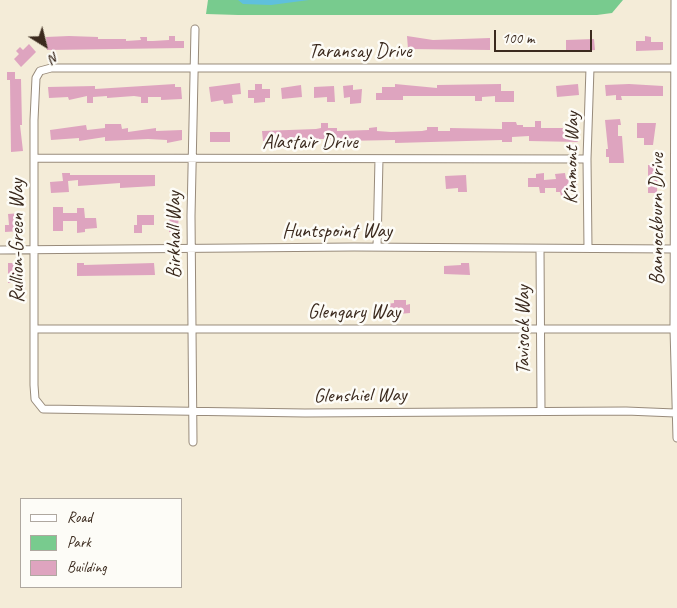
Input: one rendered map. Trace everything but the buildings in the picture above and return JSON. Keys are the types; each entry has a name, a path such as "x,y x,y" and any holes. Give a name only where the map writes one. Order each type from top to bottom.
{"street":[{"name":"Bannockburn Drive","path":"675,0 674,249 676,279 674,329 677,438"},
{"name":"Birkhall Way","path":"193,442 191,249 195,30"},
{"name":"Taransay Drive","path":"43,70 194,68 676,68"},
{"name":"Kinmont Way","path":"588,248 586,159 590,68"},
{"name":"Rullion-Green Way","path":"43,70 37,75 34,84 34,395 40,407 45,410"},
{"name":"Alastair Drive","path":"34,158 193,160 586,159"},
{"path":"377,247 379,159"},
{"name":"Huntspoint Way","path":"0,250 377,247 674,249"},
{"name":"Tavisock Way","path":"540,248 541,411"},
{"name":"Glengary Way","path":"34,329 674,329"},
{"name":"Glenshiel Way","path":"45,410 675,413"}],"green space":[{"path":"208,0 623,0 612,13 597,15 238,15 206,14"}],"water":[{"path":"238,0 309,0 271,5 243,4"}]}
